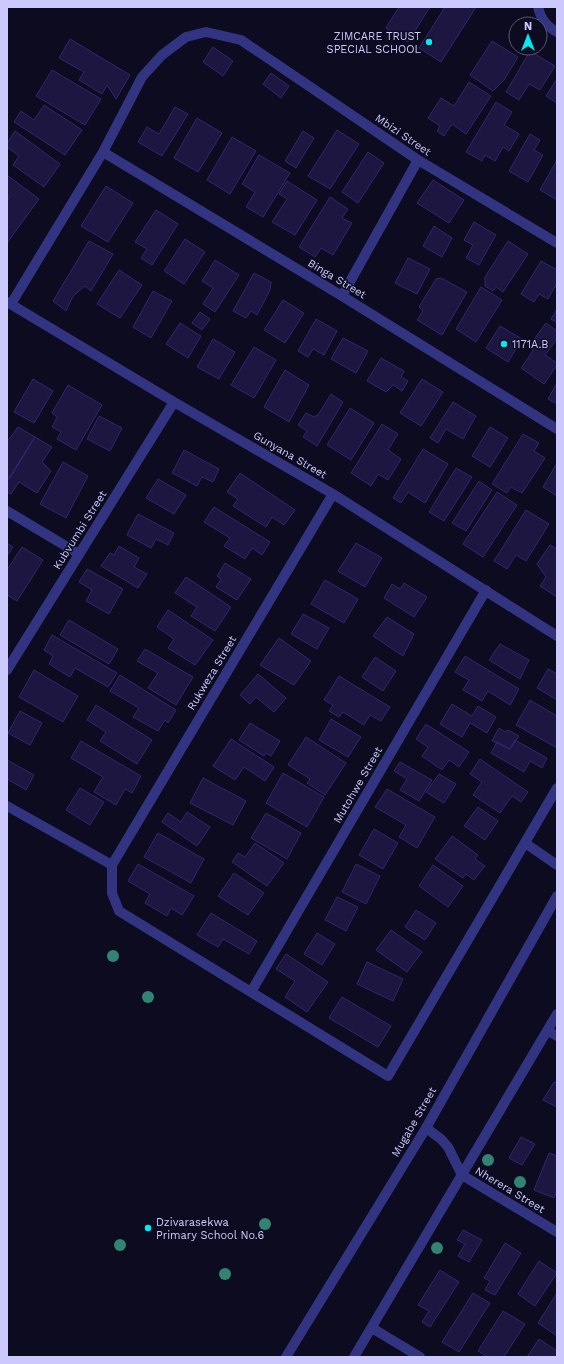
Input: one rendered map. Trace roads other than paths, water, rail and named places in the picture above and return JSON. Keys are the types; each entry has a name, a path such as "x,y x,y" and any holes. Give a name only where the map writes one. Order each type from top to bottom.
{"street":[{"path":"538,7 541,17 548,27 557,32"},
{"name":"Mbizi Street","path":"104,152 142,77 162,55 186,37 206,32 242,40 418,160 557,242"},
{"path":"9,303 104,152"},
{"name":"Binga Street","path":"104,152 342,296 557,429"},
{"path":"342,296 418,160"},
{"name":"Gunyana Street","path":"9,303 174,402 333,494 557,636"},
{"name":"Kubvumbi Street","path":"7,670 174,402"},
{"name":"Rukweza Street","path":"112,865 333,494"},
{"path":"7,511 78,554"},
{"name":"Mutohwe Street","path":"251,992 486,590"},
{"path":"7,806 112,865 112,893 119,910 388,1076 557,788"},
{"path":"525,843 557,865"},
{"name":"Mugabe Street","path":"286,1357 426,1128 557,896"},
{"path":"354,1357 557,1014"},
{"path":"548,1031 557,1036"},
{"name":"Nherera Street","path":"426,1128 441,1139 448,1147 462,1175 557,1232"},
{"path":"372,1328 420,1357"}],"place":[{"name":"ZIMCARE TRUST SPECIAL SCHOOL","path":"429,42"},
{"name":"1171A.B","path":"504,344"},
{"name":"Dzivarasekwa Primary School No.6","path":"148,1228"}]}
